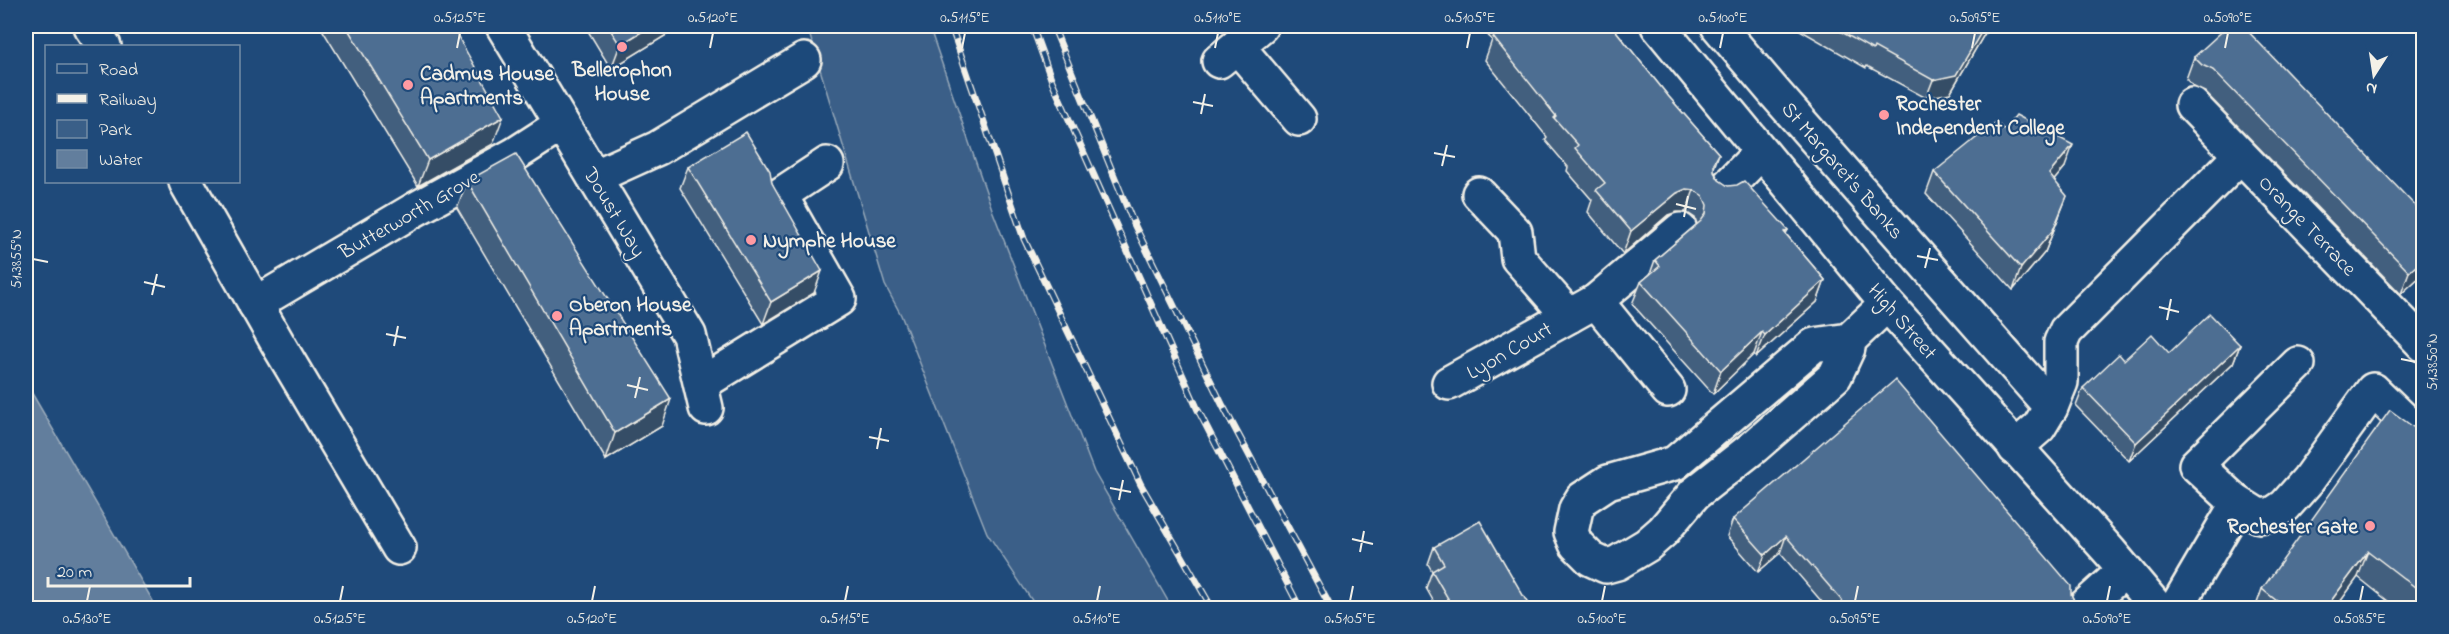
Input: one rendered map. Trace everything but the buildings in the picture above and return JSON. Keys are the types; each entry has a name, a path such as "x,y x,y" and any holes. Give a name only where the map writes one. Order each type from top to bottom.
{"street":[{"path":"90,26 104,45"},
{"name":"Doust Way","path":"503,26 689,335 704,396 839,299 780,195 827,165"},
{"name":"High Street","path":"1658,26 1887,304 2110,552 2157,609"},
{"name":"St Margaret's Banks","path":"1718,26 2051,407"},
{"path":"1239,44 1299,119"},
{"path":"594,177 658,148 804,60"},
{"name":"Orange Terrace","path":"2192,105 2424,345"},
{"name":"Butterworth Grove","path":"255,304 562,124"},
{"path":"1724,190 1761,152"},
{"path":"2015,448 2039,427 2051,407 2061,382 2061,342 2066,331 2233,163"},
{"path":"187,183 399,548"},
{"name":"Lyon Court","path":"1479,194 1515,232 1518,258 1582,309 1668,390"},
{"name":"Lyon Court","path":"1449,383 1582,309 1680,230"},
{"path":"1849,340 1848,348 1835,376 1755,446 1694,494 1663,531 1647,546 1617,563 1606,566 1591,559 1576,544 1571,532 1576,509 1582,499 1608,482 1675,464 1814,345 1849,340 1887,304"},
{"path":"2298,364 2196,465 2235,501 2259,516 2273,514 2285,506 2308,480 2373,390 2424,439"},
{"path":"2176,609 2233,511 2235,501"},
{"path":"2083,609 2124,571"}],"green space":[{"path":"807,26 929,26 993,212 1094,472 1172,608 1037,608 987,533 901,315 885,285"}],"water":[{"path":"26,383 157,608 26,608"}],"railway":[{"path":"951,26 1024,239 1141,485 1212,608"},
{"path":"1032,26 1052,81 1198,410 1300,608"},
{"path":"1053,26 1133,222 1223,406 1331,608"}],"place":[{"name":"Bellerophon House","path":"622,47"},
{"name":"Cadmus House Apartments","path":"408,85"},
{"name":"Rochester Independent College","path":"1884,115"},
{"name":"Nymphe House","path":"751,240"},
{"name":"Oberon House Apartments","path":"557,316"},
{"name":"Rochester Gate","path":"2370,526"}]}
